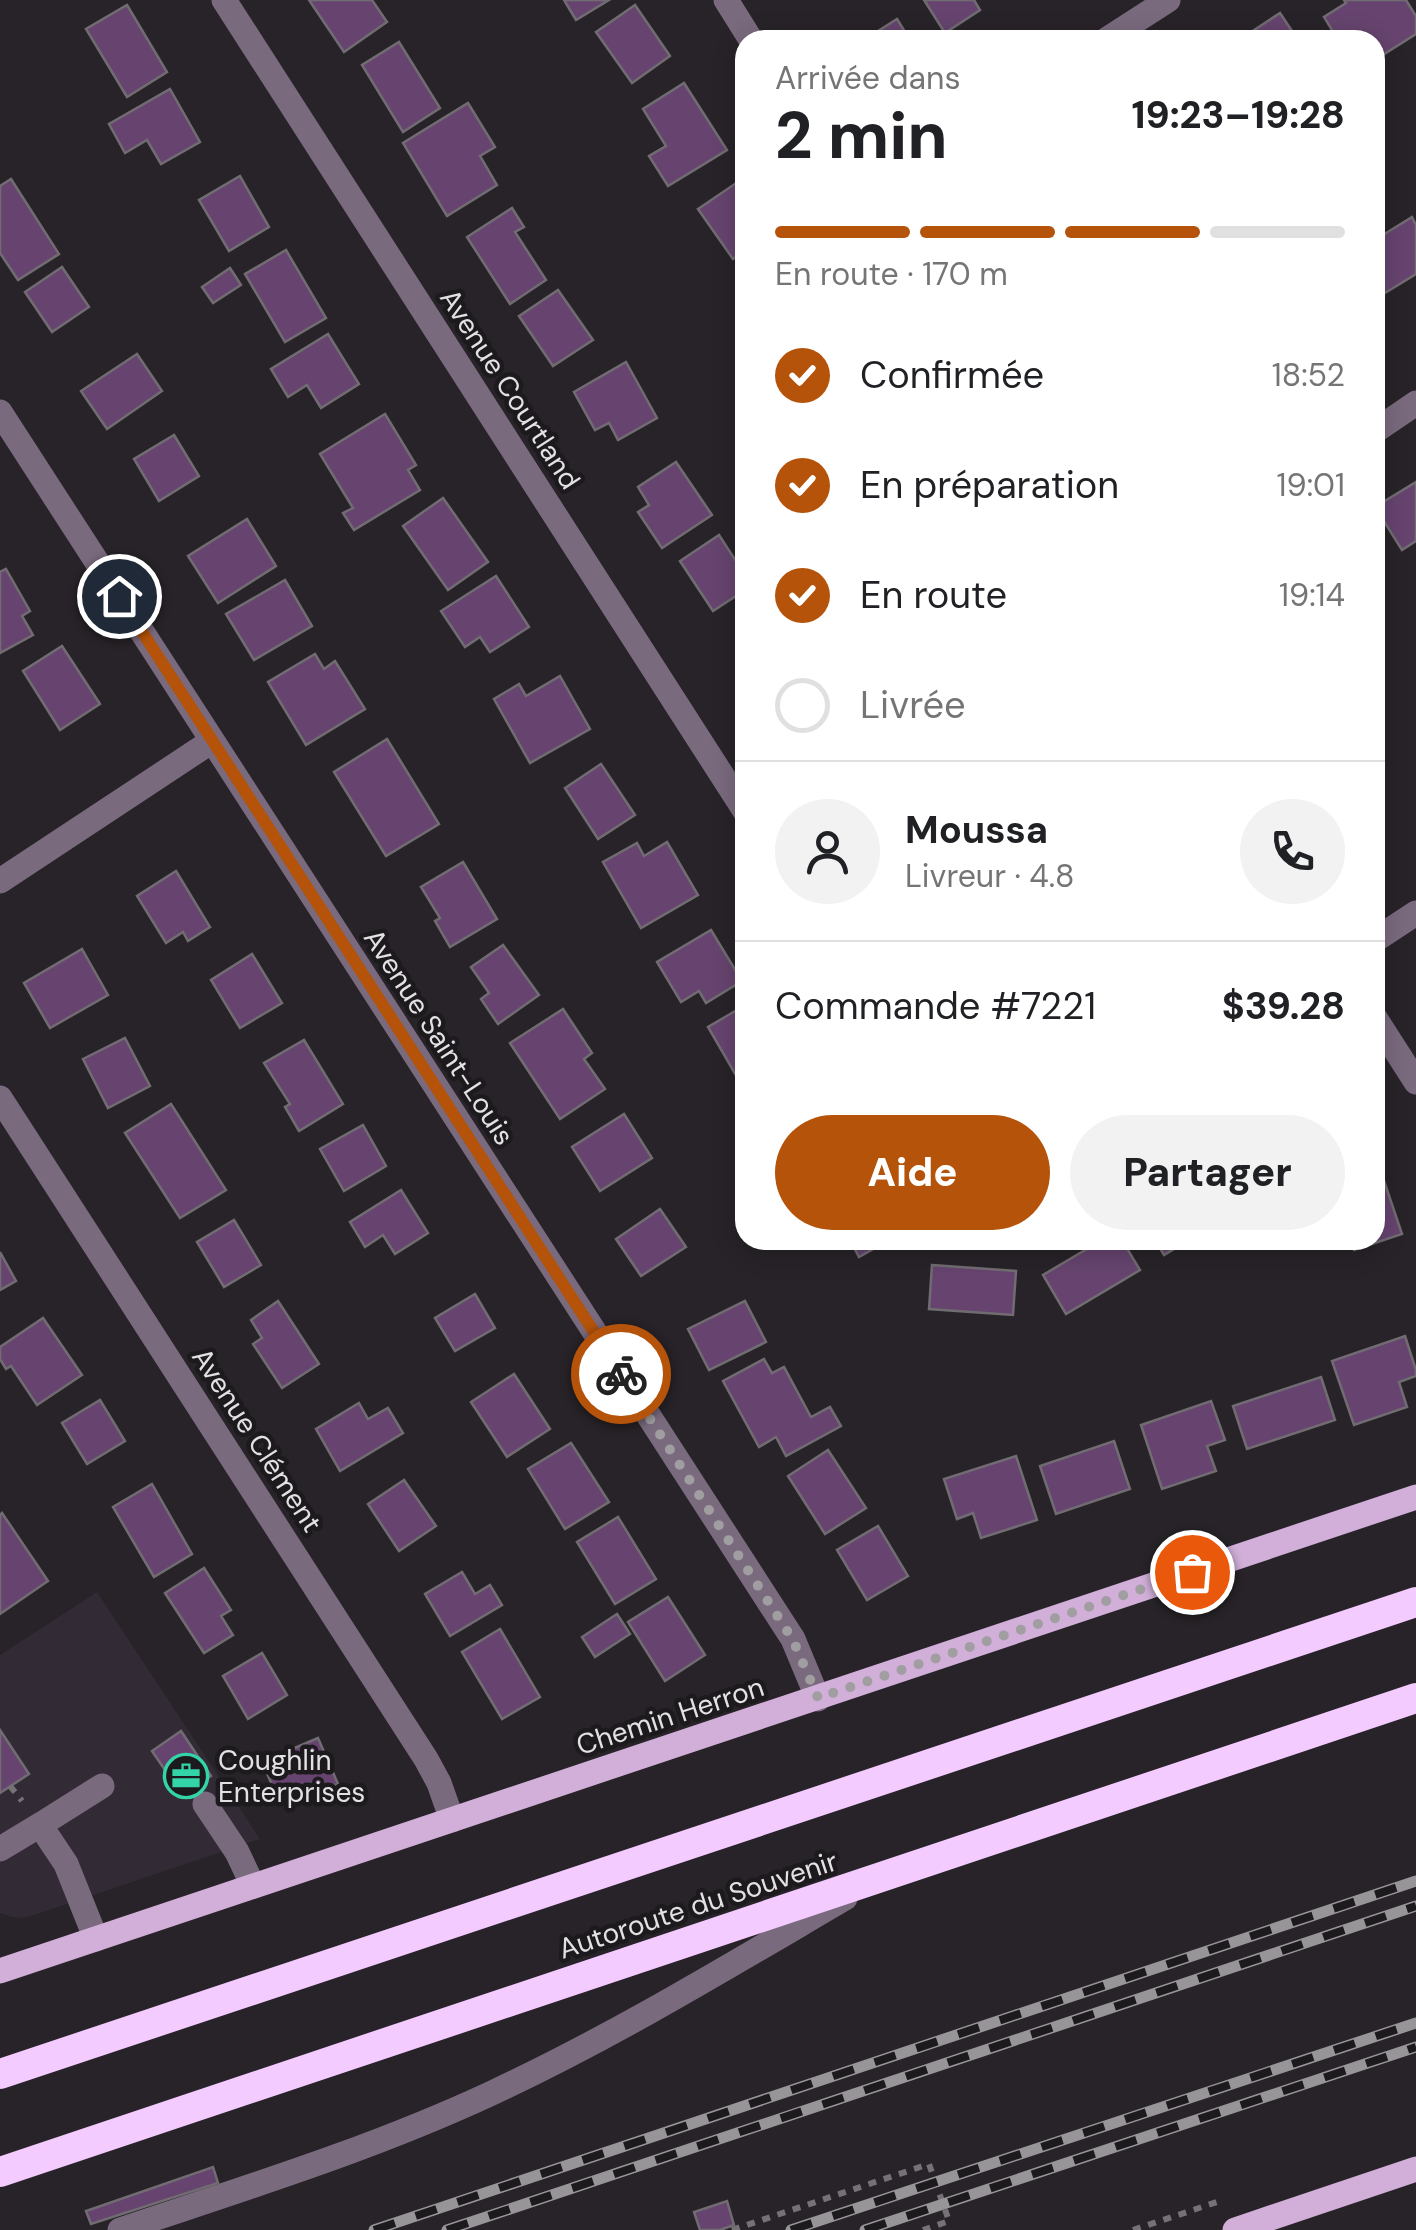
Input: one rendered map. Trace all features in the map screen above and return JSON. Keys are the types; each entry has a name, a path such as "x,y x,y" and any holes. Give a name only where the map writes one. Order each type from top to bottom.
{"highway":[{"path":"0,2074 1416,1602"},
{"name":"Autoroute du Souvenir","path":"0,2172 1416,1698"}],"main road":[{"name":"Chemin Herron","path":"0,1971 1416,1497"},
{"path":"1235,2230 1416,2169"}],"street":[{"name":"Avenue Courtland","path":"224,0 735,795"},
{"path":"726,0 745,30"},
{"path":"1122,30 1168,0"},
{"path":"1385,423 1416,403"},
{"name":"Avenue Saint-Louis","path":"0,412 793,1640 818,1698"},
{"path":"0,880 212,741"},
{"path":"1385,933 1416,913"},
{"path":"1385,1034 1416,1082"},
{"name":"Avenue Clément","path":"0,1098 426,1759 452,1820"},
{"path":"0,1850 102,1786"},
{"path":"205,1804 238,1852 253,1886"},
{"path":"40,1825 66,1864 96,1939"},
{"path":"120,2230 314,2165 487,2095 601,2040 880,1878"}],"path":[{"path":"732,2230 929,2164 952,2230"},
{"path":"924,2230 949,2221"}],"shaded area":[{"path":"97,1592 260,1839 40,1913 12,1917 0,1913 0,1655"}],"building":[{"path":"309,0 372,0 387,22 344,52"},
{"path":"564,0 609,0 576,20"},
{"path":"924,0 974,0 980,10 950,30 943,30"},
{"path":"1344,0 1406,0 1416,16 1416,34 1385,53 1385,30 1332,30 1324,17 1346,3"},
{"path":"127,5 167,72 127,97 86,29"},
{"path":"635,5 670,56 632,83 596,32"},
{"path":"1280,13 1291,30 1254,30"},
{"path":"897,19 904,30 880,30"},
{"path":"399,42 440,108 403,132 362,65"},
{"path":"684,83 727,150 668,186 649,156 666,146 643,109"},
{"path":"170,89 200,142 161,164 147,140 125,153 109,124"},
{"path":"468,103 495,147 480,156 497,185 447,216 403,143"},
{"path":"240,176 269,227 229,251 199,200"},
{"path":"11,179 59,254 18,280 0,253 0,186"},
{"path":"735,184 735,258 733,259 698,209"},
{"path":"512,208 524,227 515,232 546,280 510,304 467,237"},
{"path":"1412,217 1416,225 1416,274 1385,293 1385,234"},
{"path":"286,250 326,318 285,342 245,274"},
{"path":"62,267 89,307 52,332 25,292"},
{"path":"230,268 241,285 213,303 202,287"},
{"path":"558,290 593,340 553,366 519,316"},
{"path":"328,334 359,384 321,408 307,385 288,397 271,369"},
{"path":"137,354 162,391 107,429 81,391"},
{"path":"626,362 657,418 618,440 609,423 595,430 574,392"},
{"path":"385,414 416,465 408,470 420,490 354,530 343,513 353,508 320,454"},
{"path":"174,435 199,476 159,501 134,459"},
{"path":"676,462 712,515 662,548 638,512 649,505 638,487"},
{"path":"1416,482 1416,541 1402,550 1385,523 1385,501"},
{"path":"443,498 488,562 448,590 403,526"},
{"path":"247,519 276,566 218,603 188,556"},
{"path":"719,535 735,560 735,597 713,611 680,561"},
{"path":"6,569 30,611 22,616 33,635 0,653 0,572"},
{"path":"496,576 529,627 490,652 480,637 465,647 441,611"},
{"path":"285,580 312,626 254,660 226,614"},
{"path":"62,646 100,704 60,730 23,671"},
{"path":"315,654 324,669 335,661 365,709 306,745 268,682"},
{"path":"560,676 590,729 530,763 494,699 519,684 526,696"},
{"path":"387,739 439,824 386,856 334,772"},
{"path":"601,764 635,815 598,839 565,788"},
{"path":"667,842 698,895 641,928 603,862 637,843 644,856"},
{"path":"463,862 497,919 450,947 435,921 440,918 421,887"},
{"path":"176,871 210,927 188,941 183,932 166,943 137,896"},
{"path":"711,930 735,969 735,985 706,1003 699,991 681,1002 657,962"},
{"path":"503,945 539,995 498,1024 481,999 489,993 471,967"},
{"path":"82,949 108,995 50,1028 24,983"},
{"path":"252,954 282,1003 240,1028 211,980"},
{"path":"563,1009 592,1053 584,1059 605,1089 560,1119 510,1043"},
{"path":"735,1011 735,1074 708,1027"},
{"path":"125,1038 150,1086 108,1108 83,1059"},
{"path":"304,1040 343,1104 299,1131 285,1107 290,1104 264,1063"},
{"path":"171,1104 226,1190 180,1218 125,1133"},
{"path":"624,1114 652,1158 600,1191 572,1147"},
{"path":"363,1125 386,1166 344,1191 320,1149"},
{"path":"1385,1184 1402,1234 1385,1240"},
{"path":"401,1190 428,1233 395,1254 383,1235 365,1247 350,1222"},
{"path":"660,1209 686,1247 641,1276 616,1239"},
{"path":"234,1220 261,1265 224,1287 197,1242"},
{"path":"1085,1250 1128,1250 1140,1270 1066,1314 1043,1275"},
{"path":"0,1252 16,1281 0,1290"},
{"path":"932,1265 1016,1271 1013,1315 929,1309"},
{"path":"475,1294 495,1328 455,1351 435,1318"},
{"path":"278,1301 319,1364 282,1388 253,1344 262,1338 251,1320"},
{"path":"745,1301 766,1342 709,1370 688,1329"},
{"path":"43,1318 82,1375 37,1405 11,1366 6,1369 0,1359 0,1347"},
{"path":"1405,1336 1416,1370 1416,1376 1399,1382 1407,1407 1354,1425 1332,1361"},
{"path":"764,1359 772,1373 784,1367 811,1417 830,1407 841,1426 786,1456 776,1437 759,1447 723,1381"},
{"path":"514,1374 550,1429 507,1457 471,1402"},
{"path":"1321,1377 1335,1420 1247,1449 1233,1406"},
{"path":"100,1400 125,1441 87,1464 62,1423"},
{"path":"1211,1401 1225,1440 1207,1446 1216,1471 1162,1489 1141,1425"},
{"path":"359,1403 368,1419 388,1408 403,1433 340,1471 316,1429"},
{"path":"1114,1441 1130,1489 1056,1514 1040,1466"},
{"path":"571,1443 609,1502 565,1529 528,1469"},
{"path":"828,1450 866,1508 825,1534 788,1476"},
{"path":"1016,1456 1037,1520 981,1538 973,1513 957,1519 944,1479"},
{"path":"404,1480 436,1526 399,1551 368,1504"},
{"path":"152,1484 192,1554 154,1577 113,1507"},
{"path":"0,1515 48,1581 0,1614"},
{"path":"618,1517 656,1579 615,1604 577,1542"},
{"path":"878,1526 908,1576 867,1600 837,1550"},
{"path":"204,1568 231,1610 221,1616 233,1635 204,1653 165,1593"},
{"path":"462,1572 475,1594 490,1585 502,1605 450,1636 425,1594"},
{"path":"668,1597 705,1655 665,1681 628,1622"},
{"path":"617,1614 630,1634 595,1657 582,1637"},
{"path":"500,1629 540,1697 502,1719 462,1652"},
{"path":"262,1653 287,1695 248,1719 223,1676"},
{"path":"0,1730 29,1774 0,1793"},
{"path":"181,1731 211,1776 182,1795 152,1751"},
{"path":"318,1738 338,1784 301,1800 295,1786 276,1794 262,1762"},
{"path":"213,2167 218,2183 91,2224 86,2211"},
{"path":"727,2201 734,2225 700,2230 694,2212"}],"railway":[{"path":"374,2230 1416,1881"},
{"path":"447,2230 1416,1906"},
{"path":"791,2230 1416,2023"},
{"path":"865,2230 1416,2047"}],"way so far":[{"path":"621,1374 793,1640 818,1698 1192,1572"}],"place":[{"name":"Coughlin Enterprises","path":"186,1776"}],"route":[{"path":"119,596 621,1374"}]}
